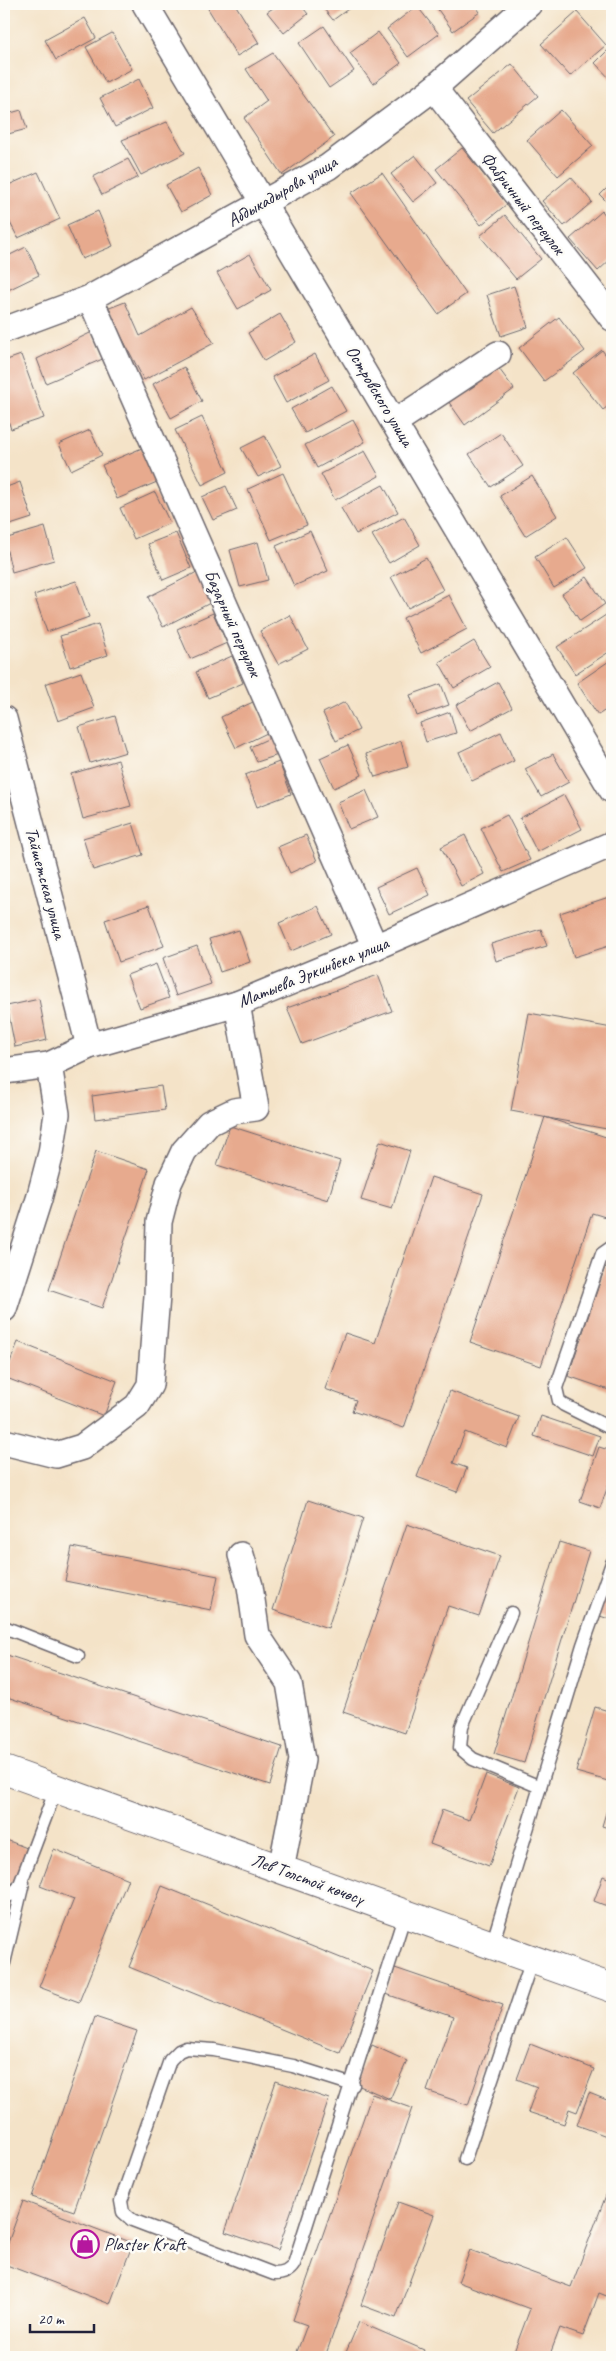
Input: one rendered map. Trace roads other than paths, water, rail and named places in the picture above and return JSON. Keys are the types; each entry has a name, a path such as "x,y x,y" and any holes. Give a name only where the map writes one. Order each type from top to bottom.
{"main road":[{"name":"Лев Толстой көчөсү","path":"4,1770 612,1988"}],"street":[{"name":"Островского улица","path":"145,4 612,790"},
{"name":"Абдыкадырова улица","path":"4,330 90,298 328,167 434,88 529,4"},
{"name":"Фабричный переулок","path":"434,88 612,318"},
{"name":"Базарный переулок","path":"90,298 375,947"},
{"path":"395,422 498,354"},
{"name":"Тайшетская улица","path":"4,719 89,1046"},
{"name":"Матыева Эркинбека улица","path":"4,1071 49,1065 89,1046 237,1004 375,947 612,844"},
{"path":"4,1442 56,1455 82,1447 137,1406 150,1385 157,1296 159,1222 169,1183 184,1151 209,1123 234,1111 256,1108 237,1004"},
{"path":"4,1309 39,1199 51,1153 57,1114 49,1065"},
{"path":"241,1555 250,1586 257,1635 289,1683 302,1760 281,1869"}],"lane":[{"path":"612,1247 605,1250 602,1254 556,1388 560,1401 564,1405 612,1428"},
{"path":"492,1945 583,1645 612,1563"},
{"path":"511,1613 462,1726 460,1748 473,1759 540,1787"},
{"path":"4,1627 78,1656"},
{"path":"4,1963 24,1878 56,1789"},
{"path":"4,1895 11,1894 19,1887 24,1878"},
{"path":"352,2085 293,2066 214,2050 197,2048 178,2051 170,2060 121,2201 123,2212 132,2220 274,2274 285,2273 294,2264 352,2085 405,1914"},
{"path":"466,2159 532,1960"}],"place":[{"name":"Plaster Kraft","path":"85,2244"}]}
